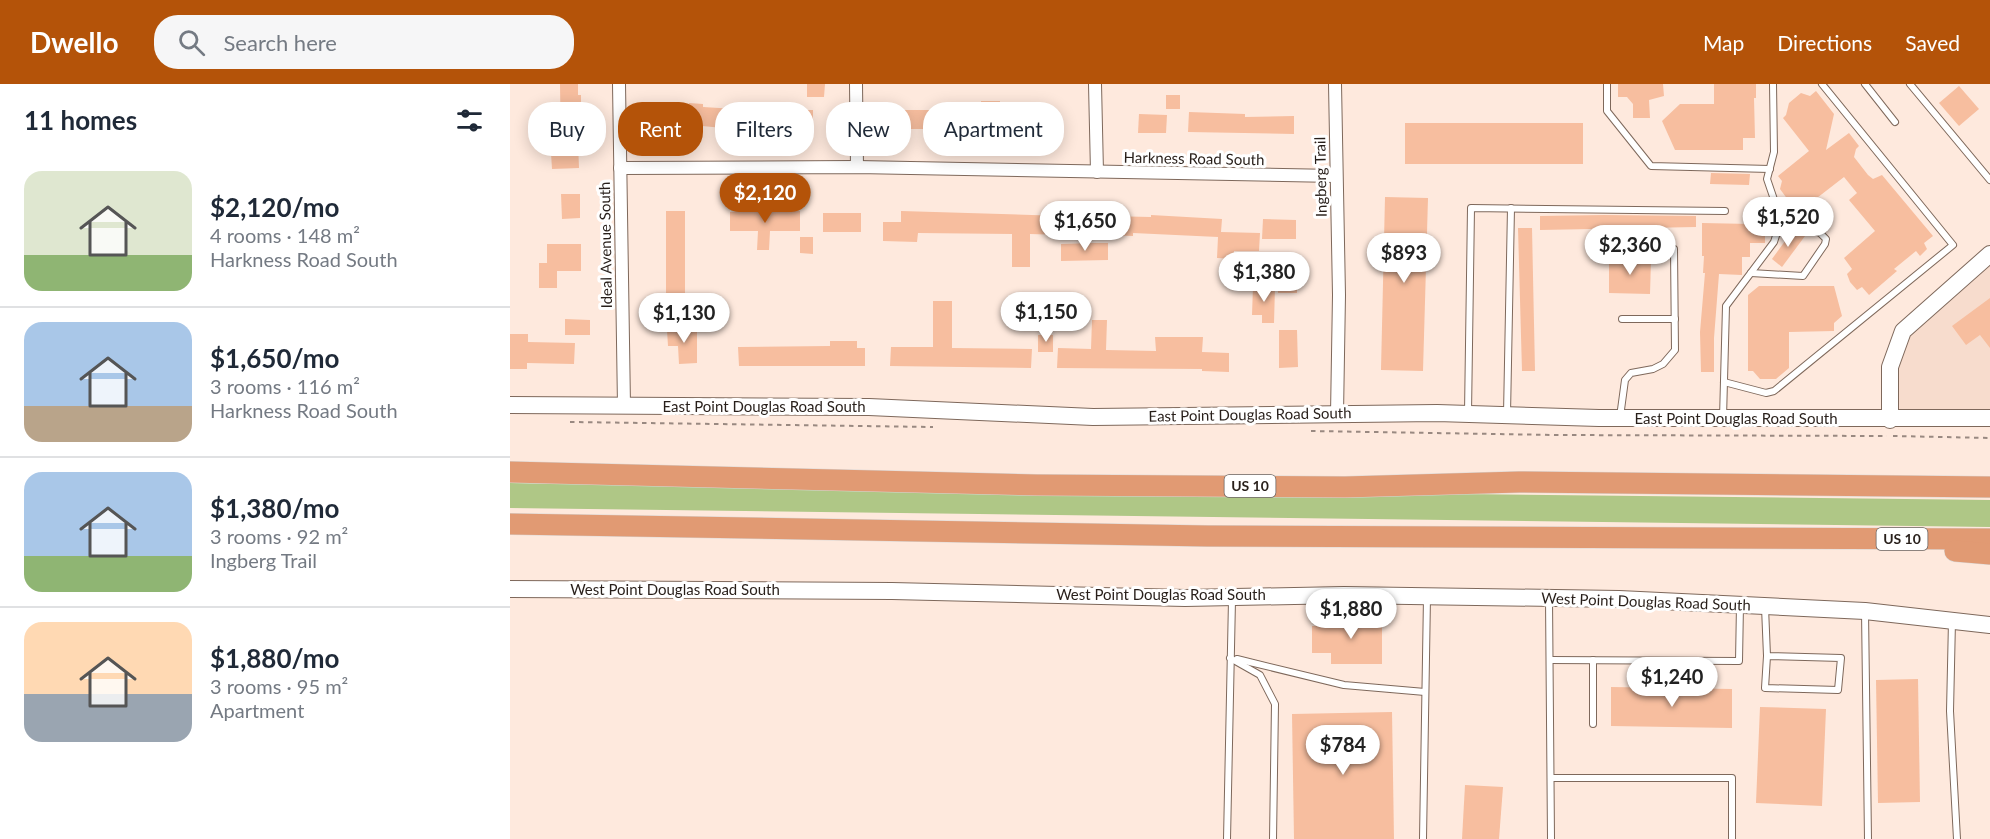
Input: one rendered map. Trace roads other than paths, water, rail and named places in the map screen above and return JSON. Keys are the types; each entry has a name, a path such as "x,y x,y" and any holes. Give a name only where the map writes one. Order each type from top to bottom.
{"highway":[{"name":"US 10","path":"510,472 1037,485 1345,487 1519,482 1990,487"},
{"name":"US 10","path":"510,524 1172,536 1990,539"},
{"path":"1814,538 1990,554"}],"street":[{"name":"Ideal Avenue South","path":"619,84 624,406"},
{"path":"856,84 857,167"},
{"path":"1095,84 1097,172"},
{"name":"Ingberg Trail","path":"1335,84 1339,295 1337,414"},
{"name":"Harkness Road South","path":"620,168 857,167 1335,176"},
{"path":"1890,420 1890,367 1903,331 1990,254"},
{"name":"East Point Douglas Road South","path":"510,405 869,407 1093,417 1468,414 1620,418 1890,420 1990,418"},
{"name":"West Point Douglas Road South","path":"510,589 1549,598 1865,611 1990,625"}],"lane":[{"path":"1607,84 1607,111 1651,166 1770,169"},
{"path":"1723,418 1726,306 1774,242 1781,220 1767,179 1774,152 1773,84"},
{"path":"1724,382 1766,393 1774,392 1953,245 1822,84"},
{"path":"1865,84 1894,122"},
{"path":"1910,84 1990,180"},
{"path":"1468,414 1470,208 1725,211"},
{"path":"1507,415 1511,208"},
{"path":"1751,273 1803,276 1825,244 1826,238 1820,233 1781,220"},
{"path":"1620,418 1625,380 1631,373 1653,369 1663,364 1675,350 1674,249 1622,251"},
{"path":"1622,319 1675,319"},
{"path":"1423,839 1427,596"},
{"path":"1227,839 1232,597"},
{"path":"1549,598 1551,839"},
{"path":"1550,660 1739,661 1740,605"},
{"path":"1765,606 1766,688 1838,690 1841,658 1767,656"},
{"path":"1865,611 1868,839"},
{"path":"1952,620 1950,711 1957,839"},
{"path":"1230,658 1344,685 1425,692"},
{"path":"1230,658 1260,675 1275,704 1273,839"},
{"path":"1593,660 1593,724"},
{"path":"1551,778 1732,778 1732,839"}]}
